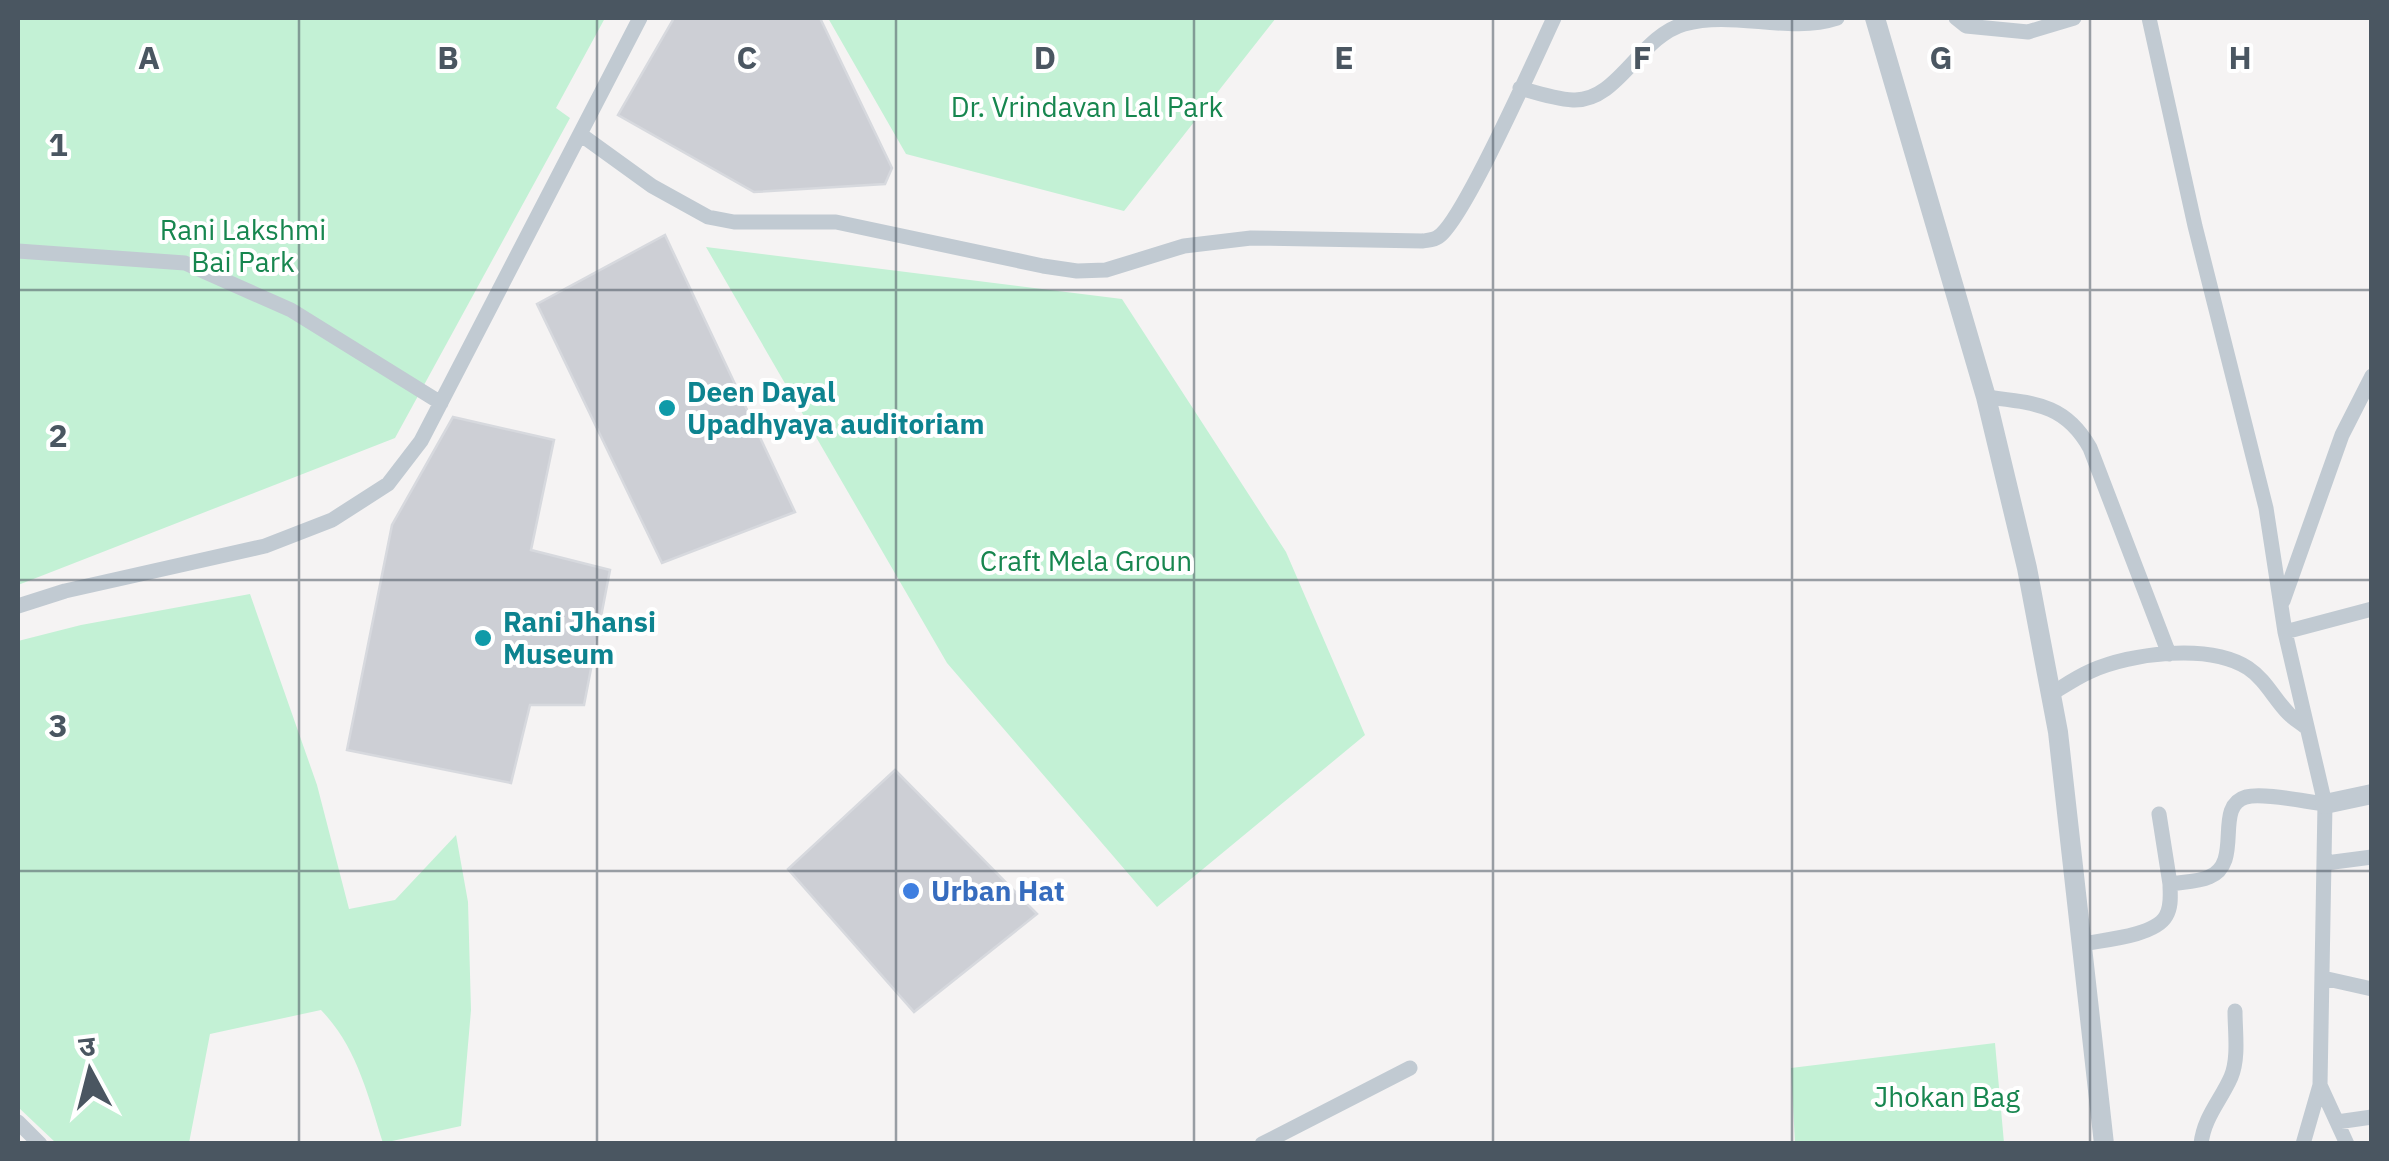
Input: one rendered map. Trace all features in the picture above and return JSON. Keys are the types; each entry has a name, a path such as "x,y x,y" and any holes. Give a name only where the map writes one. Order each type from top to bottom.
{"street":[{"path":"18,606 65,591 265,546 332,520 388,484 421,441 640,18"},
{"path":"580,134 652,186 708,217 734,222 836,222 1077,271 1106,270 1184,246 1251,238 1424,242 1438,237 1450,225 1473,186 1554,18"},
{"path":"1520,88 1575,100 1595,96 1606,90 1648,46 1682,25 1702,21 1805,24 1837,18"},
{"path":"1875,18 1986,397 2027,568 2058,732 2104,1144"},
{"path":"1956,18 1966,26 2028,32 2074,18"},
{"path":"2149,18 2195,226 2266,508 2284,632 2325,804 2320,1085 2304,1144"},
{"path":"18,251 185,263 291,310 441,403"},
{"path":"2281,605 2342,434 2372,376"},
{"path":"1986,397 2032,402 2064,416 2079,428 2169,654"},
{"path":"2284,632 2372,609"},
{"path":"2051,694 2087,672 2109,664 2169,654 2195,654 2245,666 2307,728"},
{"path":"2170,884 2209,878 2219,870 2227,858 2233,806 2241,798 2254,795 2325,804 2372,794"},
{"path":"2082,944 2149,930 2167,916 2170,884 2159,814"},
{"path":"2326,864 2372,857"},
{"path":"2323,978 2372,989"},
{"path":"2201,1144 2208,1116 2231,1077 2235,1062 2235,1012"},
{"path":"1262,1144 1282,1139 1410,1068"},
{"path":"2320,1085 2347,1144"},
{"path":"2336,1122 2372,1116"},
{"path":"18,1122 40,1144"}],"green space":[{"name":"Rani Lakshmi Bai Park","path":"18,18 605,18 556,108 570,118 395,438 18,585"},
{"name":"Dr. Vrindavan Lal Park","path":"828,18 1276,18 1124,211 906,154"},
{"name":"Craft Mela Groun","path":"706,247 1122,299 1286,552 1365,735 1157,907 947,663"},
{"path":"250,594 317,785 349,909 395,900 456,835 468,902 471,1010 461,1126 383,1143 352,1056 321,1010 210,1034 189,1143 56,1143 18,1107 18,641 81,625"},
{"name":"Jhokan Bag","path":"1995,1043 2004,1143 1795,1143 1791,1068"}],"building":[{"path":"674,18 820,18 892,168 885,184 754,192 618,115"},
{"name":"Deen Dayal Upadhyaya auditoriam","path":"665,235 795,512 662,563 537,304"},
{"name":"Rani Jhansi Museum","path":"453,417 554,440 531,550 610,570 584,705 530,705 511,783 347,750 392,525"},
{"name":"Urban Hat","path":"895,770 1037,914 914,1012 788,869"}],"place":[{"name":"Deen Dayal Upadhyaya auditoriam","path":"667,408"},
{"name":"Rani Jhansi Museum","path":"483,638"},
{"name":"Urban Hat","path":"911,891"}]}
